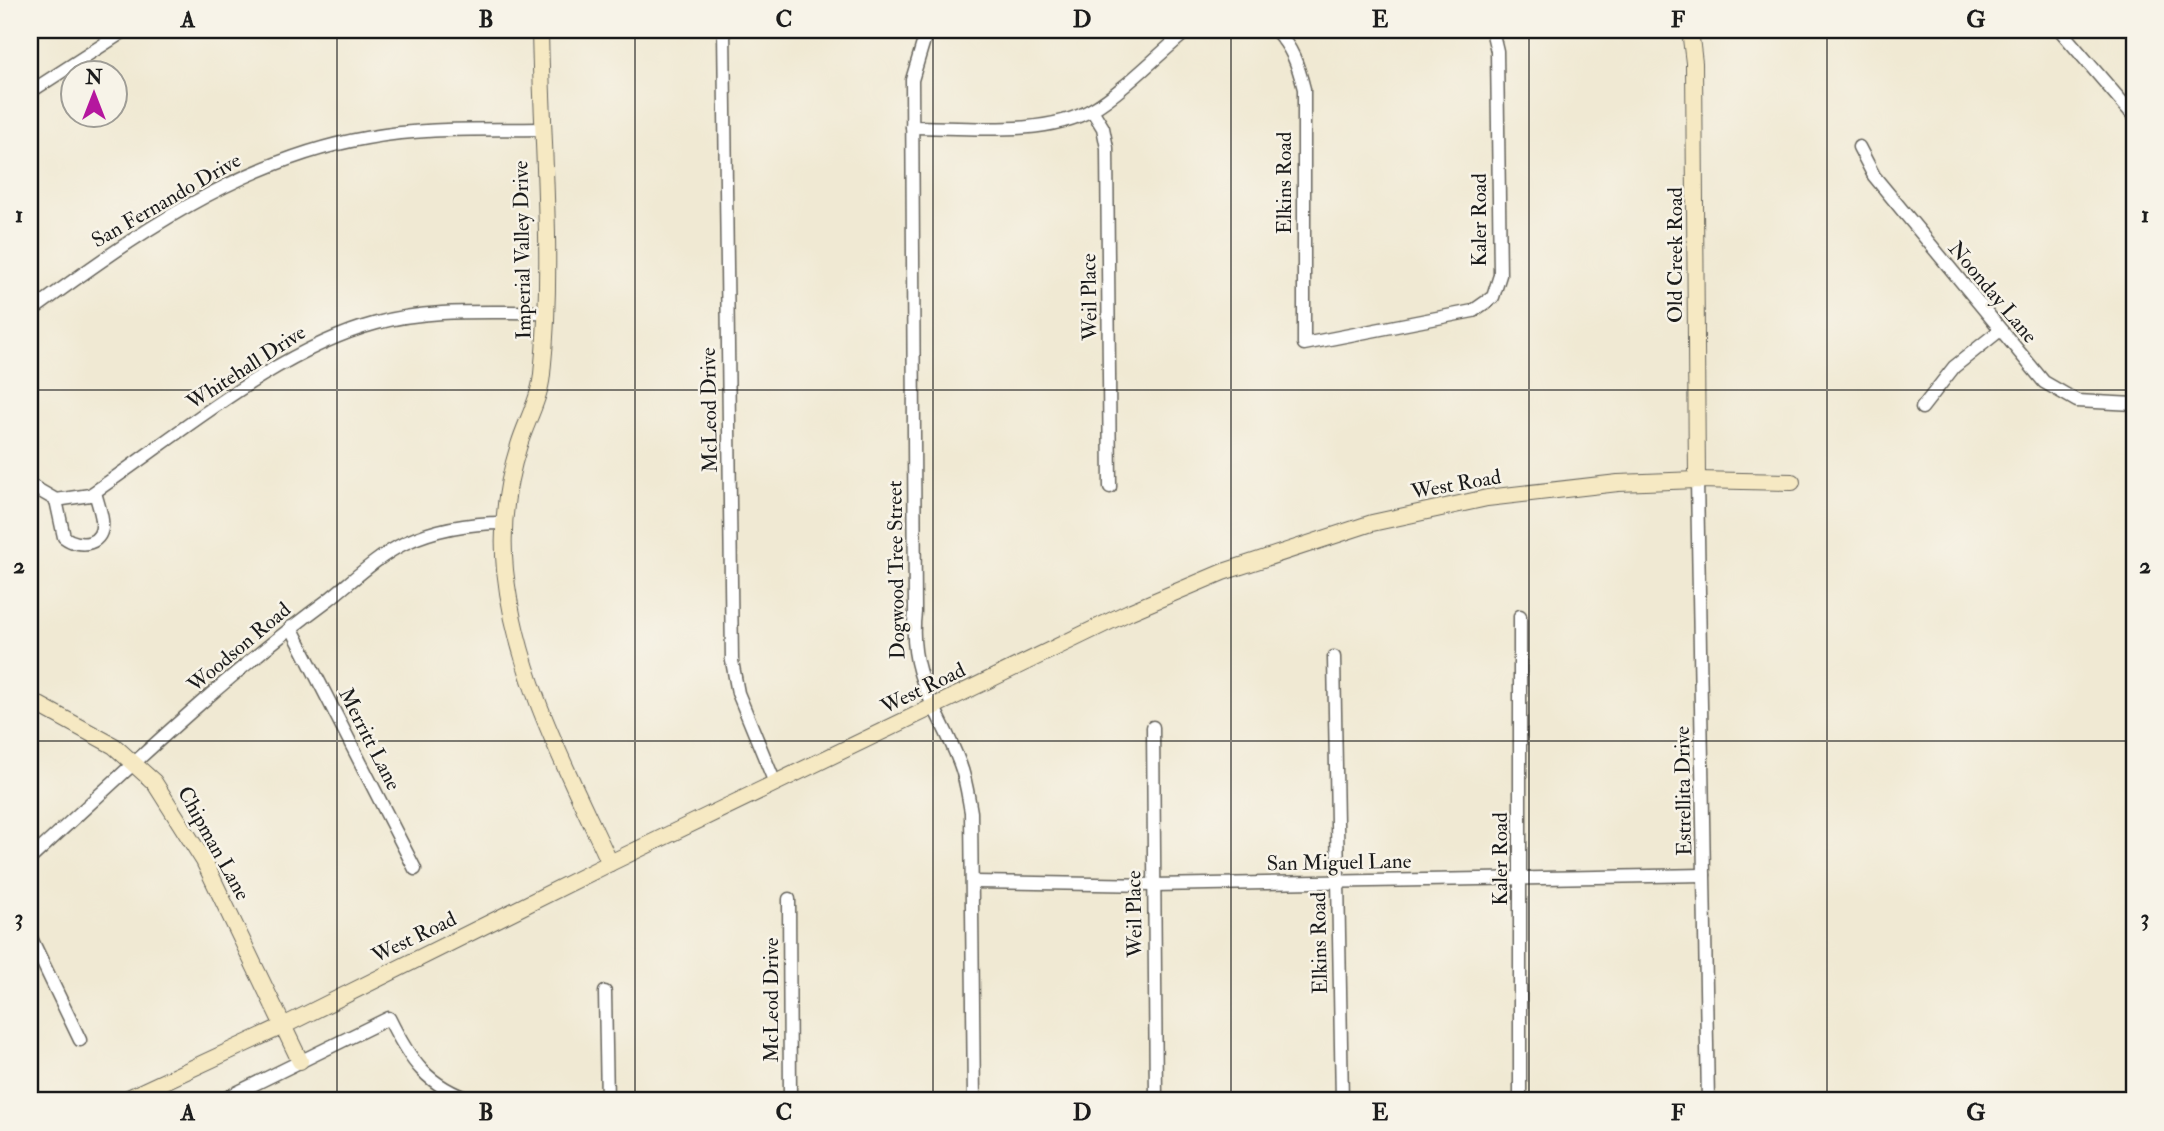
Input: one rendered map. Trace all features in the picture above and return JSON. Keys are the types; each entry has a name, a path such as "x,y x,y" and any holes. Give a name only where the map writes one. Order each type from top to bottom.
{"street":[{"path":"30,92 125,30"},
{"name":"Imperial Valley Drive","path":"540,30 547,312 542,379 515,458 503,523 505,568 520,655 554,742 610,863"},
{"name":"McLeod Drive","path":"724,30 732,661 738,693 775,783"},
{"name":"Dogwood Tree Street","path":"926,30 912,80 915,612 912,635 920,677 960,765 971,811 974,882 974,1101"},
{"path":"912,127 1032,127 1058,122 1092,110 1188,30"},
{"name":"Elkins Road","path":"1275,30 1287,42 1297,62 1304,89 1304,344"},
{"name":"Kaler Road","path":"1304,344 1473,311 1493,297 1500,275 1497,51 1492,30"},
{"name":"Old Creek Road","path":"1690,30 1694,63 1697,480"},
{"path":"2060,30 2134,116"},
{"name":"Weil Place","path":"1092,110 1103,128 1107,148 1110,487"},
{"name":"San Fernando Drive","path":"30,312 93,266 251,171 310,151 366,138 434,130 541,129"},
{"name":"Noonday Lane","path":"1859,147 1874,176 1999,331 2044,382 2077,401 2134,404"},
{"name":"Whitehall Drive","path":"55,500 95,492 283,362 331,337 380,322 428,314 547,312"},
{"path":"1922,408 1954,367 1999,331"},
{"name":"West Road","path":"122,1101 283,1026 610,863 1191,584 1264,557 1372,523 1487,498 1618,483 1697,480 1792,482"},
{"name":"Estrellita Drive","path":"1697,480 1708,1101"},
{"path":"30,485 55,500 64,537 75,545 87,545 97,540 103,523 95,492"},
{"name":"Woodson Road","path":"30,859 291,627 402,544 435,530 475,523 503,523"},
{"name":"Kaler Road","path":"1520,616 1520,1101"},
{"name":"Merritt Lane","path":"291,627 415,869"},
{"name":"Elkins Road","path":"1334,657 1342,1101"},
{"name":"Chipman Lane","path":"30,700 114,746 154,782 185,828 300,1061"},
{"name":"Weil Place","path":"1153,727 1156,1101"},
{"name":"San Miguel Lane","path":"974,882 1153,885 1703,875"},
{"name":"McLeod Drive","path":"789,899 790,1101"},
{"path":"30,936 80,1040"},
{"path":"606,992 607,1101"},
{"path":"220,1101 389,1017 403,1046 442,1096 474,1101"}]}
